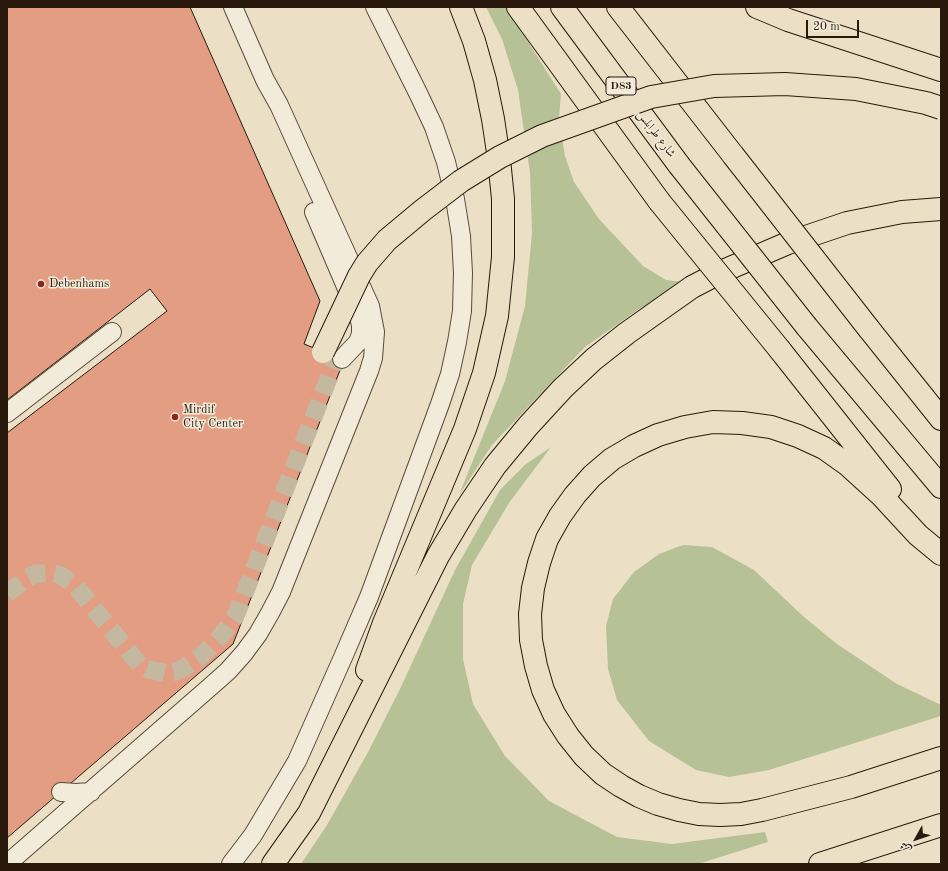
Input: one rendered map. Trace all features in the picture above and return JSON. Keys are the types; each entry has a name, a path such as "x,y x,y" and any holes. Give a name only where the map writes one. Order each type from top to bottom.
{"highway":[{"path":"347,735 365,675 384,624 465,429 484,373 497,316 503,257 503,199 499,159 485,80 474,41 461,7"},
{"path":"518,7 659,201 780,350 941,554"},
{"name":"شارع طرابلس","path":"562,7 679,166 807,327 941,487"},
{"path":"618,7 941,419"},
{"path":"757,7 788,20 941,70"},
{"path":"328,354 359,276 367,263 387,240 461,181 500,157 542,136 651,97 714,86 786,84 856,89 926,103 941,108"},
{"path":"273,864 309,813 438,556 466,509 495,466 528,426 563,388 594,359 627,333 692,287 755,256 814,233 847,223 902,212 941,209"},
{"path":"941,554 918,535 880,495 848,465 824,448 798,436 771,427 742,423 714,422 685,427 658,435 634,446 612,459 592,476 574,495 547,539 532,588 530,614 531,640 536,666 543,690 554,714 568,736 584,756 603,774 627,789 658,804 679,810 713,814 741,814 851,787 941,758"},
{"path":"820,864 941,825"}],"street":[{"path":"7,864 228,671 258,634 281,592 373,358 374,332 370,306 282,112 265,80 233,7"},
{"path":"231,864 257,829 297,761 344,655 369,596 440,404 450,374 457,342 462,311 463,273 461,236 456,199 446,162 434,127 375,7"},
{"path":"265,80 275,120 359,317 361,325 361,334 358,342 328,354"},
{"path":"7,413 112,332"},
{"path":"61,792 91,792"}],"green space":[{"path":"486,7 506,7 561,94 559,118 565,156 574,182 599,219 643,266 666,280 690,283 639,309 585,347 492,445 459,495 505,381 525,306 532,233 530,173 518,90 502,39"},
{"path":"551,447 509,503 472,565 463,604 463,659 473,704 505,756 549,801 617,837 672,844 765,832 768,842 698,864 301,864 327,825 367,754 400,689 455,570 500,490 526,464"},
{"path":"683,545 712,547 754,570 804,617 837,644 897,684 941,705 941,716 769,770 729,777 696,770 649,741 617,700 608,669 606,626 613,599 634,572 659,554"}],"building":[{"name":"Mirdif City Center","path":"7,7 190,7 320,301 304,344 344,360 233,644 7,838 7,433 167,311 150,289 7,400"}],"tunnel":[{"path":"7,594 27,578 35,574 51,573 60,575 74,584 140,665 147,669 165,673 174,672 182,669 200,657 219,638 235,617 337,357"}],"place":[{"name":"Debenhams","path":"41,284"},
{"name":"Mirdif City Center","path":"175,417"}]}
